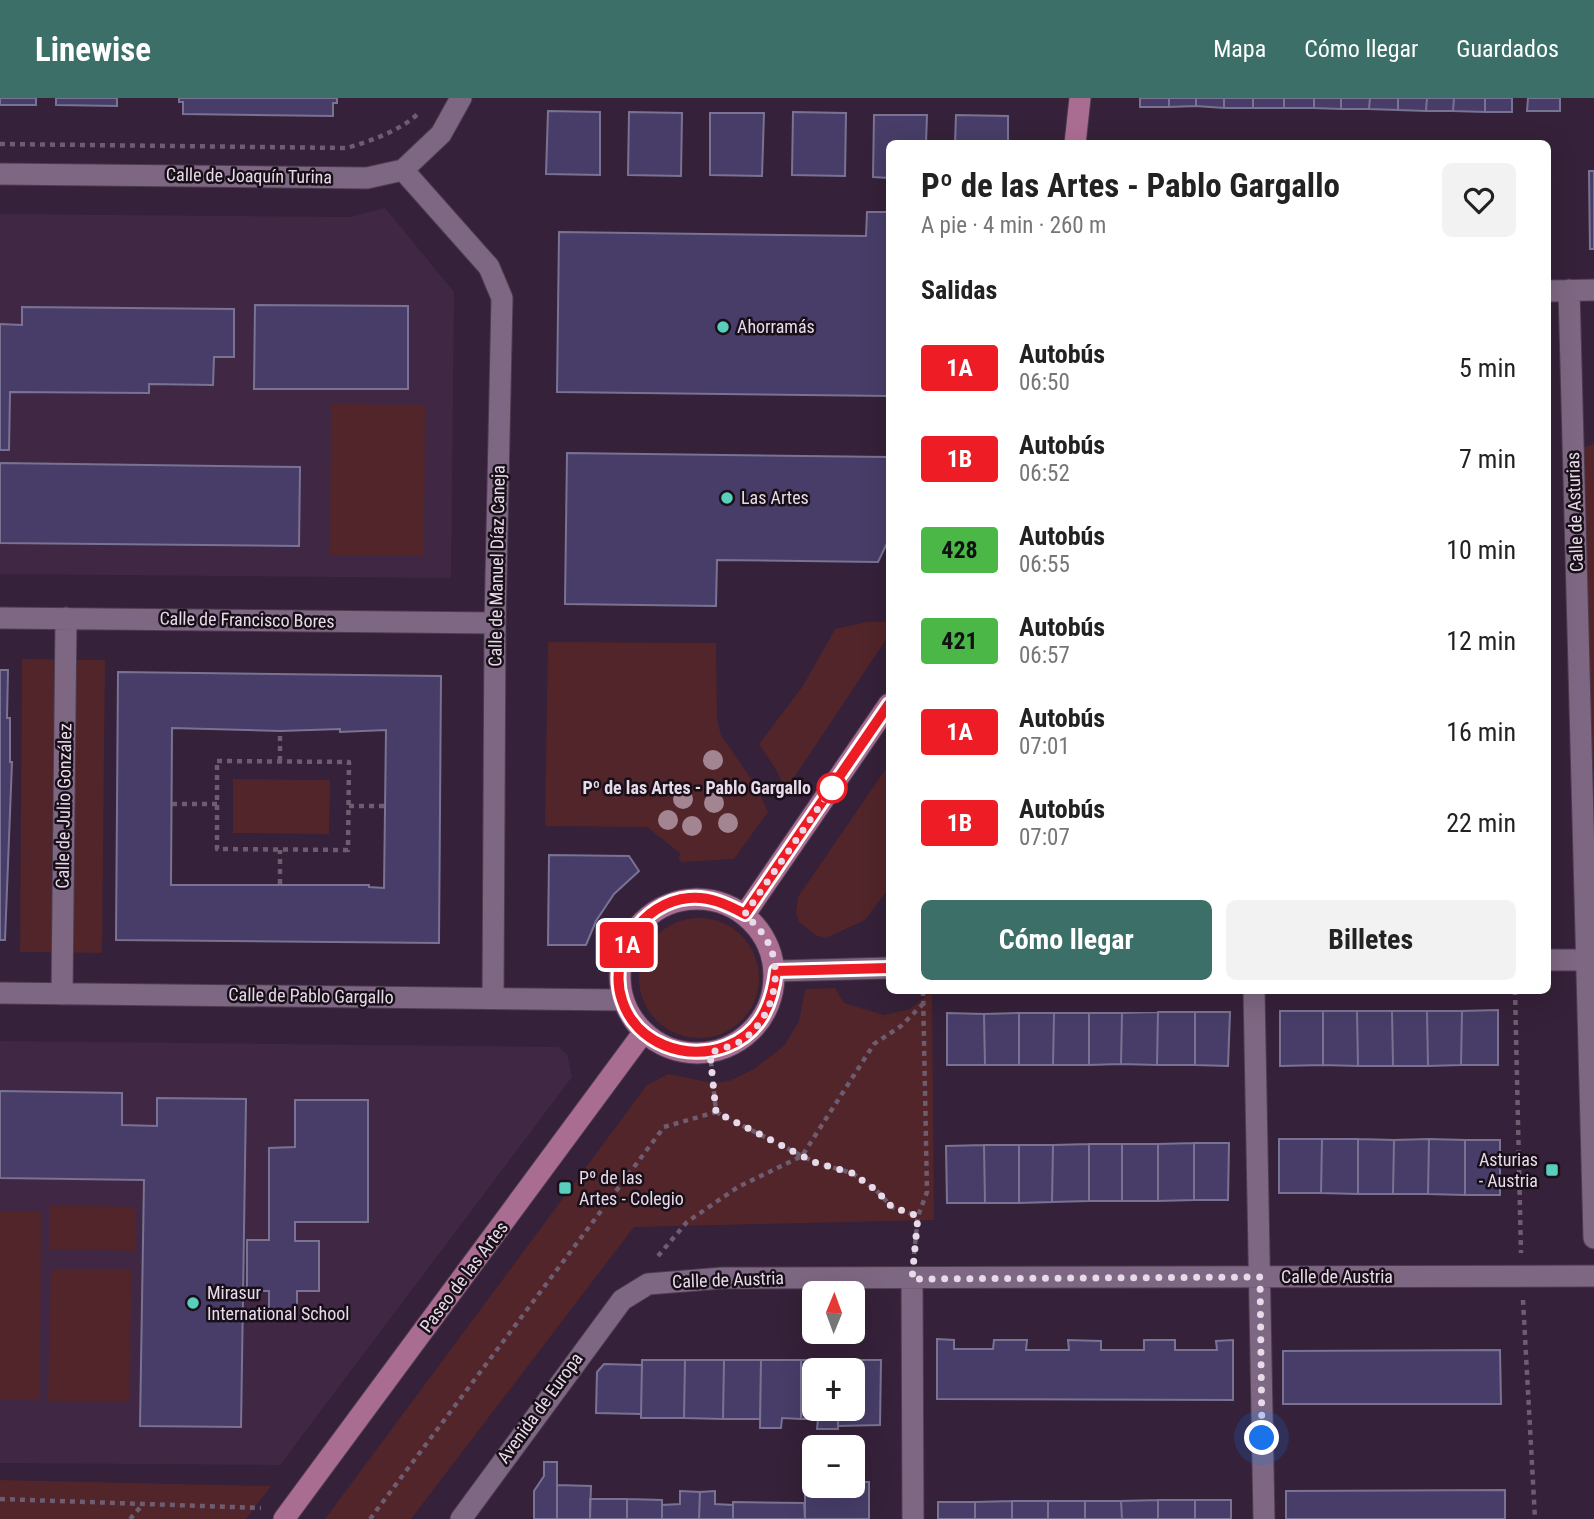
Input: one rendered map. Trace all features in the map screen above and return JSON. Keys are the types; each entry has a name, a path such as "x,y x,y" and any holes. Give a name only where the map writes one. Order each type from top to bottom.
{"main road":[{"path":"1075,140 1080,98"},
{"path":"745,914 886,708"},
{"path":"689,898 719,901 745,914 767,940 776,971 773,996 762,1020 741,1040 710,1053 671,1050 643,1033 622,1000 619,965 633,931 658,907 689,898"},
{"name":"Paseo de las Artes","path":"288,1514 643,1033"}],"street":[{"name":"Calle de Joaquín Turina","path":"0,174 367,178 402,170 441,134 461,98"},
{"name":"Calle de Manuel Díaz Caneja","path":"402,170 489,267 502,298 495,623 493,998"},
{"name":"Calle de Asturias","path":"1569,290 1594,1238"},
{"path":"1551,291 1594,290"},
{"name":"Calle de Francisco Bores","path":"0,618 495,623"},
{"name":"Calle de Julio González","path":"62,994 66,618"},
{"path":"1551,960 1588,960"},
{"path":"776,971 886,968"},
{"name":"Calle de Pablo Gargallo","path":"0,993 622,1000"},
{"path":"1254,994 1264,1519"},
{"name":"Calle de Austria","path":"622,1300 648,1284 676,1280 1594,1276"},
{"path":"912,1279 913,1519"},
{"name":"Avenida de Europa","path":"460,1519 622,1300"}],"path":[{"path":"0,144 347,148 377,139 411,121 428,105"},
{"path":"280,732 280,761"},
{"path":"217,761 280,761 349,762 348,850 216,849 217,761"},
{"path":"172,804 217,804"},
{"path":"349,806 385,806"},
{"path":"280,850 280,884"},
{"path":"912,1279 918,1216 927,1192 923,994"},
{"path":"654,1261 687,1222 738,1187 802,1156 874,1044 901,1026 923,1004"},
{"path":"710,1053 716,1112"},
{"path":"370,1519 664,1127 716,1112 802,1156 852,1173 876,1190 892,1207 918,1216"},
{"path":"0,1499 144,1504 288,1514"},
{"path":"130,1519 144,1504"}],"shaded area":[{"path":"385,208 454,292 451,578 0,574 0,214 350,217"},
{"path":"331,404 425,405 424,556 330,555"},
{"path":"1594,444 1594,865 1582,448"},
{"path":"867,622 886,622 886,640 785,791 777,771 759,744 803,686 835,629"},
{"path":"548,642 716,643 717,719 721,735 756,786 768,812 734,859 682,862 678,858 681,854 647,827 545,826"},
{"path":"22,659 105,660 102,953 20,952"},
{"path":"886,768 886,892 865,920 826,938 815,935 799,922 796,912 798,897"},
{"path":"233,779 330,780 329,834 233,833"},
{"path":"699,918 722,923 741,936 754,955 759,978 754,1001 741,1020 722,1033 699,1038 676,1033 657,1020 644,1001 639,978 644,955 657,936 676,923"},
{"path":"835,988 844,1003 884,1015 910,1009 932,994 934,1220 634,1227 411,1519 325,1519 647,1085 668,1074 713,1083 729,1081 754,1069 784,1046 799,1021 805,989"},
{"path":"0,1041 558,1047 567,1054 572,1077 280,1465 0,1463"},
{"path":"49,1205 135,1207 135,1251 49,1249"},
{"path":"0,1211 41,1212 40,1400 0,1400"},
{"path":"51,1269 131,1269 130,1402 48,1401"},
{"path":"0,1480 271,1486 246,1519 0,1519"}],"building":[{"path":"0,98 36,98 36,105 0,105"},
{"path":"56,98 117,98 117,106 56,105"},
{"path":"179,98 337,98 337,103 333,103 333,116 183,114 183,102 179,102"},
{"path":"1140,98 1169,98 1169,107 1140,107"},
{"path":"1169,98 1196,98 1196,106 1169,107"},
{"path":"1196,98 1224,98 1224,108 1196,106"},
{"path":"1224,98 1253,98 1253,108 1224,108"},
{"path":"1253,98 1284,98 1284,108 1253,108"},
{"path":"1284,98 1314,98 1314,108 1284,108"},
{"path":"1314,98 1341,98 1341,109 1314,108"},
{"path":"1341,98 1370,98 1369,109 1341,109"},
{"path":"1370,98 1398,98 1398,110 1369,109"},
{"path":"1398,98 1427,98 1426,111 1398,110"},
{"path":"1427,98 1454,98 1453,111 1426,111"},
{"path":"1454,98 1485,98 1485,112 1453,111"},
{"path":"1485,98 1512,98 1512,112 1485,112"},
{"path":"1528,98 1560,98 1560,111 1527,111"},
{"path":"548,111 600,112 600,175 546,174"},
{"path":"629,112 682,113 681,176 628,175"},
{"path":"793,112 846,113 845,176 792,175"},
{"path":"710,113 764,113 762,176 710,175"},
{"path":"874,115 927,115 926,140 886,140 886,178 873,177"},
{"path":"956,115 1008,116 1008,140 955,140"},
{"path":"1589,171 1594,171 1594,249 1590,249"},
{"name":"Ahorramás","path":"867,212 886,212 886,396 557,392 559,232 866,236"},
{"path":"255,305 408,306 408,389 254,389"},
{"path":"22,307 234,309 234,357 214,357 213,385 149,384 149,393 10,392 9,450 0,450 0,324 22,325"},
{"name":"Las Artes","path":"567,453 886,457 886,545 878,562 717,560 716,606 565,604"},
{"path":"0,463 300,467 299,546 0,543"},
{"path":"0,670 8,670 7,718 10,718 12,762 5,940 0,940"},
{"path":"118,672 441,676 439,943 116,940","holes":["172,728 386,730 384,888 369,885 171,885"]},
{"path":"549,855 629,856 639,871 614,894 596,921 586,945 548,945"},
{"path":"1498,1010 1498,1065 1461,1065 1462,1011"},
{"path":"1280,1011 1323,1011 1323,1065 1280,1066"},
{"path":"1323,1011 1357,1011 1358,1066 1323,1065"},
{"path":"1357,1011 1392,1011 1393,1066 1358,1066"},
{"path":"1392,1011 1427,1011 1428,1066 1393,1066"},
{"path":"1427,1011 1462,1011 1461,1065 1428,1066"},
{"path":"1158,1012 1157,1065 1121,1064 1122,1013"},
{"path":"1158,1012 1195,1012 1195,1065 1157,1065"},
{"path":"1195,1012 1230,1012 1228,1066 1195,1065"},
{"path":"947,1013 984,1014 985,1065 947,1065"},
{"path":"1019,1013 1019,1065 985,1065 984,1014"},
{"path":"1019,1013 1054,1013 1053,1065 1019,1065"},
{"path":"1054,1013 1089,1013 1089,1065 1053,1065"},
{"path":"1089,1013 1122,1013 1121,1064 1089,1065"},
{"name":"Mirasur International School","path":"0,1091 122,1093 122,1125 157,1126 157,1098 246,1099 241,1427 140,1426 144,1180 0,1178"},
{"path":"295,1100 368,1100 368,1222 295,1222 295,1241 319,1241 319,1291 297,1291 297,1316 269,1316 269,1291 247,1291 247,1240 269,1240 269,1148 295,1147"},
{"path":"1279,1139 1322,1139 1321,1193 1279,1193"},
{"path":"1322,1139 1358,1139 1358,1194 1321,1193"},
{"path":"1358,1139 1394,1140 1393,1194 1358,1194"},
{"path":"1429,1139 1428,1194 1393,1194 1394,1140"},
{"path":"1429,1139 1465,1140 1465,1195 1428,1194"},
{"path":"1465,1140 1500,1140 1500,1195 1465,1195"},
{"path":"1194,1143 1194,1200 1158,1201 1158,1144"},
{"path":"1194,1143 1229,1143 1228,1200 1194,1200"},
{"path":"1089,1144 1089,1201 1052,1202 1053,1145"},
{"path":"1089,1144 1122,1144 1122,1201 1089,1201"},
{"path":"1122,1144 1158,1144 1158,1201 1122,1201"},
{"path":"984,1145 985,1203 947,1203 946,1146"},
{"path":"984,1145 1019,1145 1019,1203 985,1203"},
{"path":"1019,1145 1053,1145 1052,1202 1019,1203"},
{"path":"937,1339 954,1340 954,1349 993,1349 994,1340 1027,1340 1026,1350 1069,1350 1068,1340 1101,1341 1101,1350 1144,1350 1144,1340 1175,1340 1175,1350 1217,1350 1216,1341 1233,1340 1233,1400 937,1399"},
{"path":"1500,1350 1501,1404 1283,1404 1283,1351"},
{"path":"642,1360 685,1360 684,1418 641,1418"},
{"path":"685,1360 724,1360 723,1419 684,1418"},
{"path":"724,1360 761,1360 760,1419 723,1419"},
{"path":"761,1360 801,1360 801,1419 782,1418 781,1428 760,1428"},
{"path":"801,1360 802,1360 802,1419"},
{"path":"865,1360 881,1360 880,1425 838,1426 838,1421 865,1421"},
{"path":"604,1364 642,1365 641,1414 596,1413 597,1372"},
{"path":"818,1421 838,1421 838,1429 817,1429"},
{"path":"544,1462 557,1462 557,1519 534,1519 534,1491 544,1476"},
{"path":"865,1482 869,1482 869,1519 805,1519 805,1498 865,1498"},
{"path":"557,1485 591,1486 590,1519 557,1519"},
{"path":"1505,1490 1505,1519 1286,1519 1286,1491"},
{"path":"680,1491 700,1492 699,1519 662,1519 662,1505 680,1504"},
{"path":"715,1491 715,1504 733,1505 733,1519 699,1519 700,1492"},
{"path":"590,1499 627,1499 627,1519 590,1519"},
{"path":"627,1499 662,1500 662,1519 627,1519"},
{"path":"1158,1500 1158,1519 1122,1519 1121,1501"},
{"path":"1158,1500 1195,1500 1195,1519 1158,1519"},
{"path":"1195,1500 1231,1500 1231,1519 1195,1519"},
{"path":"1012,1501 1012,1519 975,1519 975,1502"},
{"path":"1012,1501 1048,1501 1048,1519 1012,1519"},
{"path":"1048,1501 1085,1501 1085,1519 1048,1519"},
{"path":"1085,1501 1121,1501 1122,1519 1085,1519"},
{"path":"733,1502 804,1503 805,1519 733,1519"},
{"path":"938,1502 975,1502 975,1519 938,1519"}],"bus line":[{"name":"1A","path":"886,709 745,914 719,901 689,898 658,907 633,931 619,965 622,1000 643,1033 671,1050 710,1053 741,1040 762,1020 773,996 776,971 886,968"}],"place":[{"name":"Ahorramás","path":"723,327"},
{"name":"Las Artes","path":"727,498"},
{"name":"Pº de las Artes - Pablo Gargallo","path":"832,788"},
{"name":"Asturias - Austria","path":"1552,1170"},
{"name":"Pº de las Artes - Colegio","path":"565,1188"},
{"name":"Mirasur International School","path":"193,1303"}],"route":[{"path":"832,788 839,778 745,914 767,940 776,971 773,996 762,1020 741,1040 710,1053 716,1112 814,1162 852,1173 876,1190 892,1207 918,1216 912,1279 1260,1277 1262,1438"}]}
